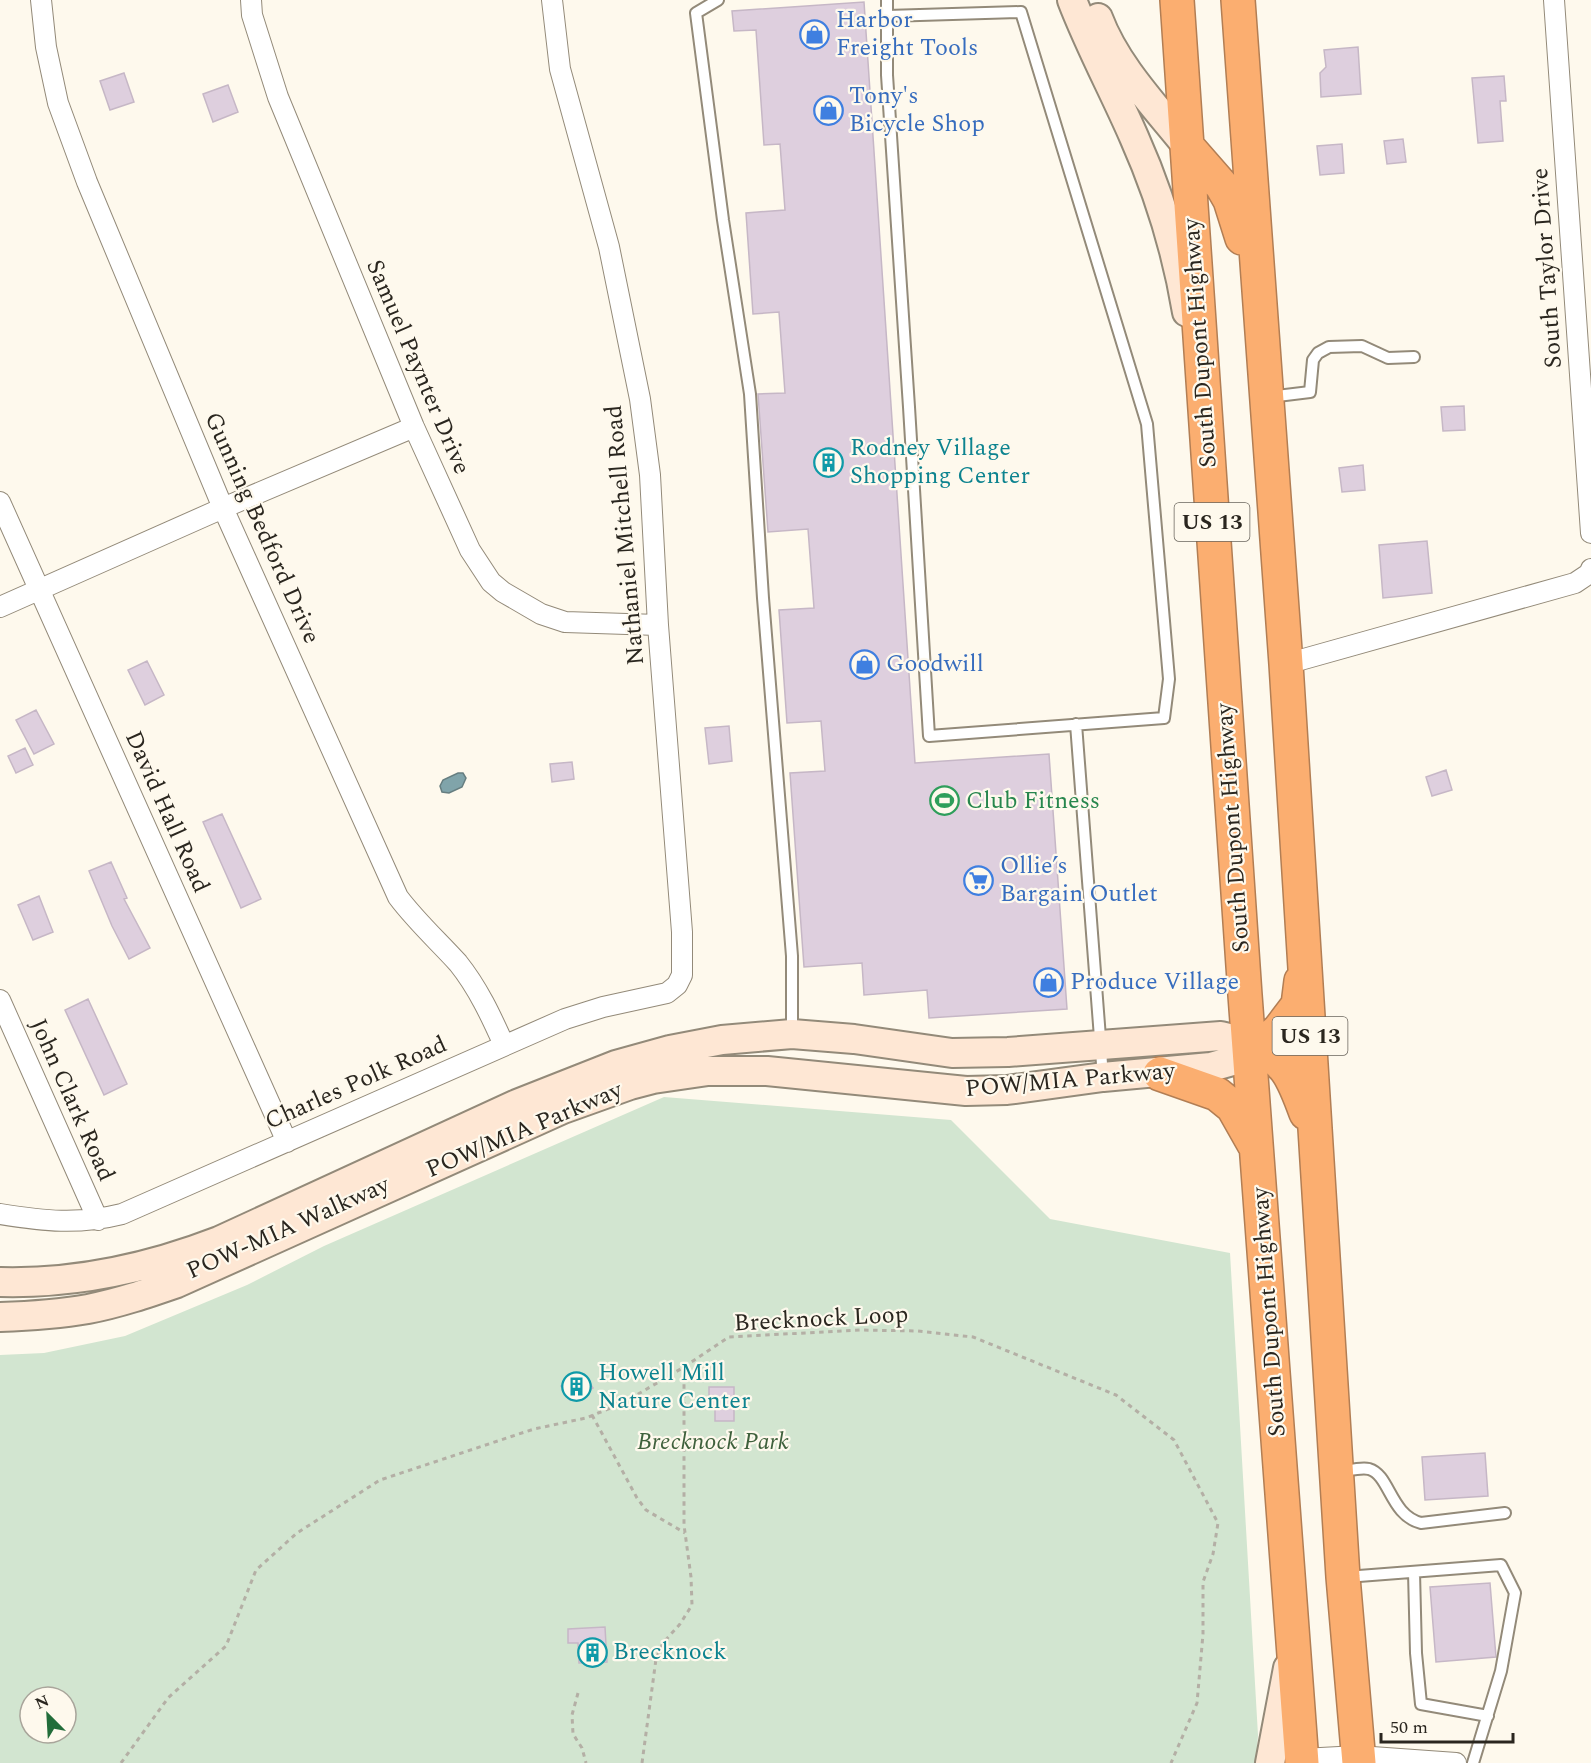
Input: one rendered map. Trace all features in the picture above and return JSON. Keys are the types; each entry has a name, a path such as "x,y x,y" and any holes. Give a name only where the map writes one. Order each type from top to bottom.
{"highway":[{"name":"South Dupont Highway","path":"1177,0 1203,402 1254,1049 1257,1151 1302,1761"},
{"name":"US 13","path":"1238,0 1286,664 1343,1577 1359,1760"},
{"path":"1187,146 1222,186 1230,200 1238,221 1259,309"},
{"path":"1305,956 1298,1005 1279,1030 1254,1049 1286,1067 1295,1082 1316,1140"},
{"path":"1160,1074 1217,1094 1233,1107 1257,1151"}],"main road":[{"path":"1077,2 1104,33 1127,71 1187,146"},
{"path":"1077,2 1087,39 1135,139 1166,222 1184,296 1203,402"},
{"name":"POW/MIA Parkway","path":"0,1282 64,1280 128,1269 178,1257 230,1236 517,1104 606,1068 670,1050 722,1040 792,1035 854,1039 952,1053 1008,1052 1221,1036 1254,1049"},
{"path":"791,1074 792,1035"},
{"name":"POW/MIA Parkway","path":"0,1317 42,1315 88,1309 137,1297 177,1283 563,1109 653,1079 708,1071 738,1070 966,1091 1007,1090 1103,1077 1160,1074 1211,1067 1254,1049"},
{"path":"1270,1763 1294,1640"}],"street":[{"name":"Gunning Bedford Drive","path":"41,0 46,47 58,103 87,182 223,508 398,897 410,914 457,962 474,984 504,1045"},
{"name":"Samuel Paynter Drive","path":"251,0 252,15 278,97 414,426 470,550 491,582 502,592 541,614 566,622 658,625"},
{"name":"Nathaniel Mitchell Road","path":"552,0 560,69 609,247 640,399 650,475 658,625 682,932"},
{"name":"South Taylor Drive","path":"1554,0 1591,534"},
{"path":"0,607 414,426"},
{"name":"David Hall Road","path":"0,502 287,1142"},
{"path":"1286,664 1575,584 1590,573 1591,569"},
{"name":"Charles Polk Road","path":"0,1214 48,1221 98,1220 122,1214 504,1045 584,1012 667,993 677,985 682,975 682,932"},
{"name":"John Clark Road","path":"0,1000 98,1220"},
{"path":"1302,1761 1456,1763"}],"lane":[{"path":"718,0 696,13 723,220 750,394 764,610 792,956 792,1035"},
{"path":"887,0 887,16 887,75 911,429 928,736 1164,718 1169,679 1148,424 1021,12 887,16"},
{"path":"1266,398 1310,392 1312,360 1318,353 1329,347 1362,346 1388,358 1414,357"},
{"path":"1076,724 1103,1077"},
{"path":"1336,1472 1367,1468 1378,1473 1395,1503 1409,1520 1421,1523 1504,1513"},
{"path":"1343,1577 1501,1565 1515,1593 1501,1671 1473,1763"},
{"path":"1414,1572 1416,1653 1421,1704 1488,1716"}],"path":[{"name":"Brecknock Loop","path":"122,1763 168,1698 226,1646 256,1570 297,1533 380,1480 534,1429 592,1415 623,1403 729,1337 860,1330 918,1331 973,1337 1116,1395 1174,1440 1218,1523 1213,1554 1203,1582 1203,1634 1197,1703 1171,1763"},
{"path":"642,1763 656,1659 663,1643 680,1624 692,1605 685,1533 684,1367"},
{"path":"592,1415 637,1498 646,1510 685,1533"},
{"path":"578,1693 572,1715 573,1734 582,1748 586,1763"}],"green space":[{"name":"Brecknock Park","path":"664,1097 951,1120 1050,1219 1230,1253 1258,1735 1256,1763 0,1763 0,1355 44,1353 125,1336 247,1285 324,1246"}],"water":[{"path":"463,773 466,778 462,787 449,793 442,792 440,786 443,780"}],"building":[{"name":"Rodney Village Shopping Center","path":"864,2 915,763 1049,754 1067,1009 929,1018 927,990 864,995 862,963 804,967 790,773 825,771 821,721 787,723 779,610 814,608 808,529 768,532 758,394 785,393 779,312 753,314 746,213 785,210 780,144 764,145 756,30 734,31 732,11"},
{"path":"1358,47 1361,94 1321,97 1320,73 1326,67 1324,50"},
{"path":"124,73 134,102 110,110 100,81"},
{"path":"1504,76 1506,101 1500,101 1503,141 1478,143 1472,78"},
{"path":"228,85 238,112 213,122 203,94"},
{"path":"1403,139 1406,162 1387,164 1384,141"},
{"path":"1342,144 1344,173 1320,175 1317,146"},
{"path":"1464,406 1465,430 1443,431 1441,407"},
{"path":"1363,465 1365,490 1342,492 1339,468"},
{"path":"1427,541 1432,593 1383,598 1379,545"},
{"path":"147,661 164,695 145,705 128,670"},
{"path":"36,710 54,744 34,754 16,720"},
{"path":"729,726 732,761 709,764 705,728"},
{"path":"25,748 33,765 16,773 8,756"},
{"path":"572,762 574,779 552,782 550,764"},
{"path":"1446,770 1452,790 1432,796 1426,777"},
{"path":"222,814 261,899 241,908 203,822"},
{"path":"111,862 127,898 124,899 150,948 129,959 112,926 89,871"},
{"path":"39,896 53,932 33,940 18,905"},
{"path":"88,999 127,1084 104,1095 65,1010"},
{"name":"Howell Mill Nature Center","path":"584,1374 593,1388 570,1400 561,1386"},
{"path":"709,1387 734,1387 734,1421 715,1421 715,1408 709,1407"},
{"path":"1485,1453 1488,1496 1425,1500 1422,1457"},
{"path":"1490,1583 1496,1657 1436,1662 1430,1587"},
{"name":"Brecknock","path":"605,1627 607,1662 579,1663 578,1643 568,1643 568,1629"}],"place":[{"name":"Harbor Freight Tools","path":"815,34"},
{"name":"Tony's Bicycle Shop","path":"828,110"},
{"name":"Rodney Village Shopping Center","path":"829,462"},
{"name":"Goodwill","path":"865,664"},
{"name":"Club Fitness","path":"945,801"},
{"name":"Ollie’s Bargain Outlet","path":"979,880"},
{"name":"Produce Village","path":"1049,982"},
{"name":"Howell Mill Nature Center","path":"577,1387"},
{"name":"Brecknock","path":"592,1652"}]}
